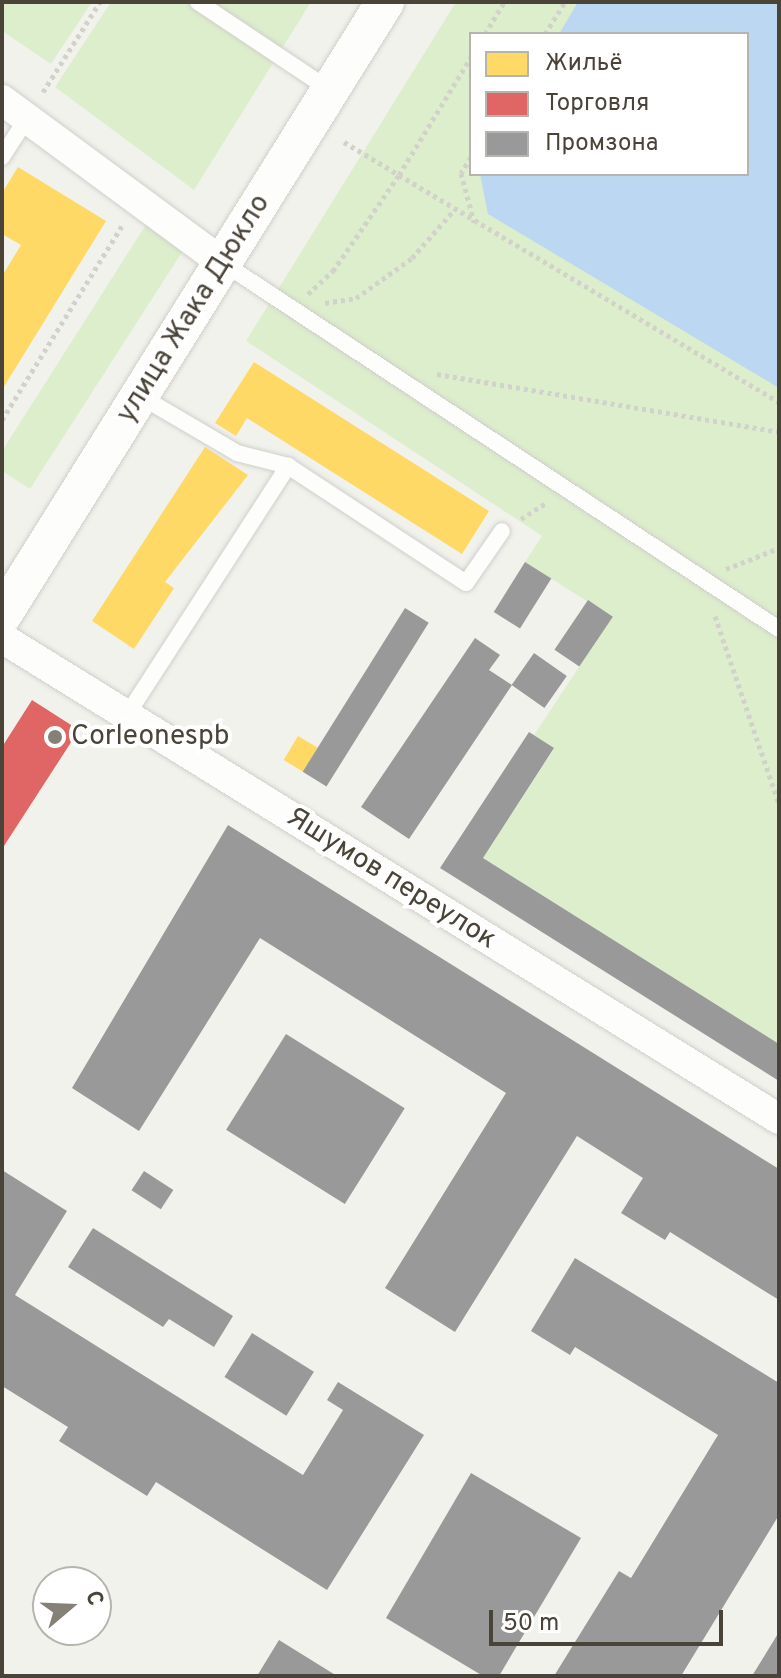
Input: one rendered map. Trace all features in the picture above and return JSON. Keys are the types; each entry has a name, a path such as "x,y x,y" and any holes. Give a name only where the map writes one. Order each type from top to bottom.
{"street":[{"name":"улица Жака Дюкло","path":"2,616 385,2"},
{"path":"2,100 223,263"},
{"name":"Яшумов переулок","path":"2,638 779,1119"}],"lane":[{"path":"198,2 330,90"},
{"path":"2,157 27,118"},
{"path":"223,263 779,629"},
{"path":"140,396 237,453 288,466 466,583 502,531"},
{"path":"127,715 288,466"}],"path":[{"path":"27,118 100,2"},
{"path":"486,32 504,2"},
{"path":"546,32 565,2"},
{"path":"292,308 333,271 399,175 469,60"},
{"path":"344,142 779,402"},
{"path":"469,160 461,173 474,222"},
{"path":"2,420 138,201"},
{"path":"292,308 356,298 412,258 454,210"},
{"path":"376,364 779,432"},
{"path":"502,531 567,489"},
{"path":"779,548 702,578 779,804"}],"green space":[{"path":"2,2 92,2 51,64 2,31"},
{"path":"111,2 311,2 194,190 55,87"},
{"path":"456,2 779,2 779,1044 483,858 554,749 534,735 612,617 525,562 542,536 246,341"},
{"path":"147,223 184,249 30,489 2,471 2,451"}],"water":[{"path":"578,2 779,2 779,388 488,214 480,176 749,176 749,32 560,32"}],"building: Жильё":[{"path":"18,167 106,221 2,390 2,276 21,245 2,234 2,193"},
{"path":"254,362 489,511 462,554 247,418 236,436 215,423"},
{"path":"205,447 248,475 165,582 174,588 134,649 92,621"},
{"path":"298,736 318,748 303,772 284,760"}],"building: Торговля":[{"path":"32,700 79,730 2,849 2,747"}],"building: Промзона":[{"path":"525,562 551,578 520,628 494,612"},
{"path":"588,600 613,617 579,667 554,650"},
{"path":"405,608 429,623 326,787 303,772"},
{"path":"475,638 500,655 489,670 512,685 409,839 361,807"},
{"path":"534,653 567,676 544,708 512,685"},
{"path":"529,732 554,748 483,858 779,1044 779,1081 440,868"},
{"path":"228,825 779,1169 779,1300 670,1232 665,1240 621,1213 643,1178 577,1136 455,1332 385,1288 506,1093 260,938 139,1131 72,1088"},
{"path":"286,1034 405,1108 345,1204 226,1130"},
{"path":"2,1170 67,1211 15,1295 303,1475 343,1410 327,1400 338,1382 424,1435 327,1590 156,1482 147,1496 59,1441 68,1427 2,1386"},
{"path":"144,1171 173,1190 161,1209 131,1190"},
{"path":"93,1228 233,1316 214,1347 169,1319 163,1327 68,1267"},
{"path":"575,1258 779,1383 779,1515 681,1676 554,1676 619,1571 631,1578 718,1435 575,1347 570,1355 531,1331"},
{"path":"252,1333 314,1372 286,1416 224,1377"},
{"path":"471,1473 581,1538 499,1676 483,1676 386,1618"},
{"path":"779,1632 779,1676 752,1676"},
{"path":"279,1640 337,1676 257,1676"}],"place":[{"name":"Corleonespb","path":"55,737"}]}
